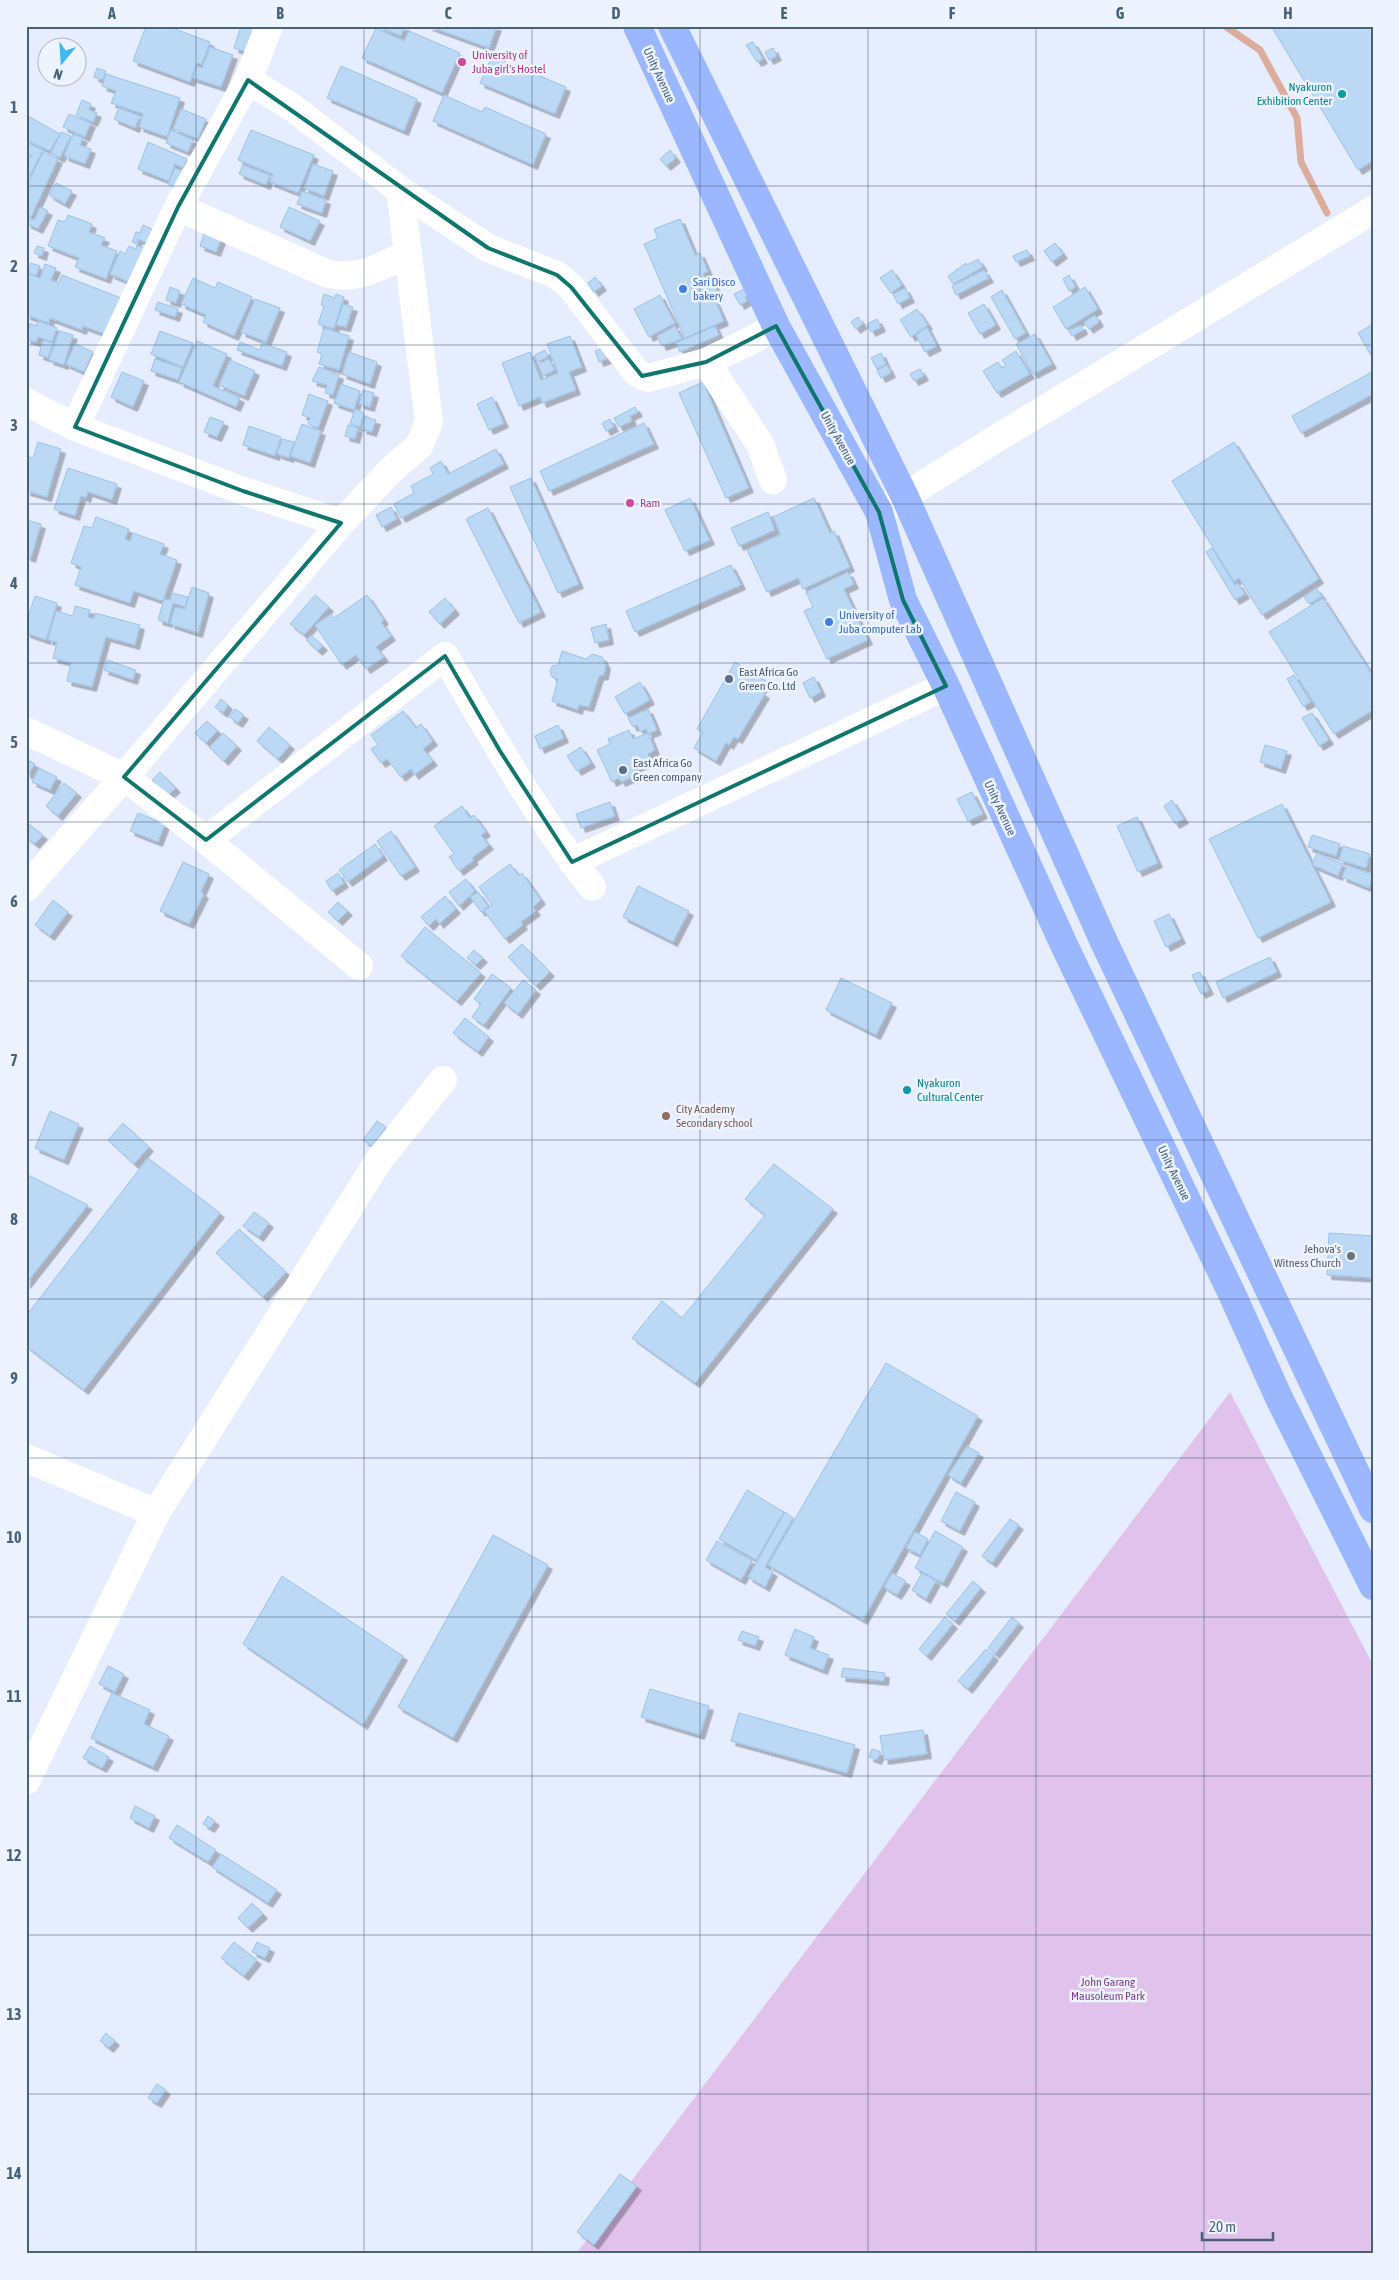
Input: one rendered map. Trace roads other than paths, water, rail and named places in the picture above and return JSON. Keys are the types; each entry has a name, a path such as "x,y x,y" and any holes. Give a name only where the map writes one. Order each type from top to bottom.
{"main road":[{"name":"Unity Avenue","path":"637,26 776,326 879,512 903,600 946,686 1065,947 1228,1286 1278,1398 1373,1586"},
{"path":"672,26 904,495 1104,942 1373,1509"}],"street":[{"path":"75,427 178,208 248,80 269,26"},
{"path":"248,80 293,108 400,190 488,248 557,275 571,287 635,371 642,376 648,378 706,362 754,340 776,326"},
{"path":"26,888 124,777 341,523 392,469 418,446 430,422 400,190"},
{"path":"178,208 328,274 346,278 364,274 408,254"},
{"path":"879,512 1373,210"},
{"path":"706,362 760,444 773,480"},
{"path":"26,402 75,427 244,491 341,523"},
{"path":"206,840 445,656 500,752 572,862 592,887"},
{"path":"572,862 946,686"},
{"path":"26,731 124,777 206,840 359,966"},
{"path":"26,1780 156,1513 379,1160 443,1080"},
{"path":"26,1458 156,1513"}],"waterway":[{"path":"1225,26 1260,50 1297,118 1301,162 1327,213"}],"place":[{"name":"University of Juba girl's Hostel","path":"462,62"},
{"name":"Nyakuron Exhibition Center","path":"1342,94"},
{"name":"Sari Disco bakery","path":"683,289"},
{"name":"Ram","path":"630,503"},
{"name":"University of Juba computer Lab","path":"829,622"},
{"name":"East Africa Go Green Co. Ltd","path":"729,679"},
{"name":"East Africa Go Green company","path":"623,770"},
{"name":"Nyakuron Cultural Center","path":"907,1090"},
{"name":"City Academy Secondary school","path":"666,1116"},
{"name":"Jehova's Witness Church","path":"1351,1256"}],"park label":[{"name":"John Garang Mausoleum Park","path":"1108,1989"}]}
